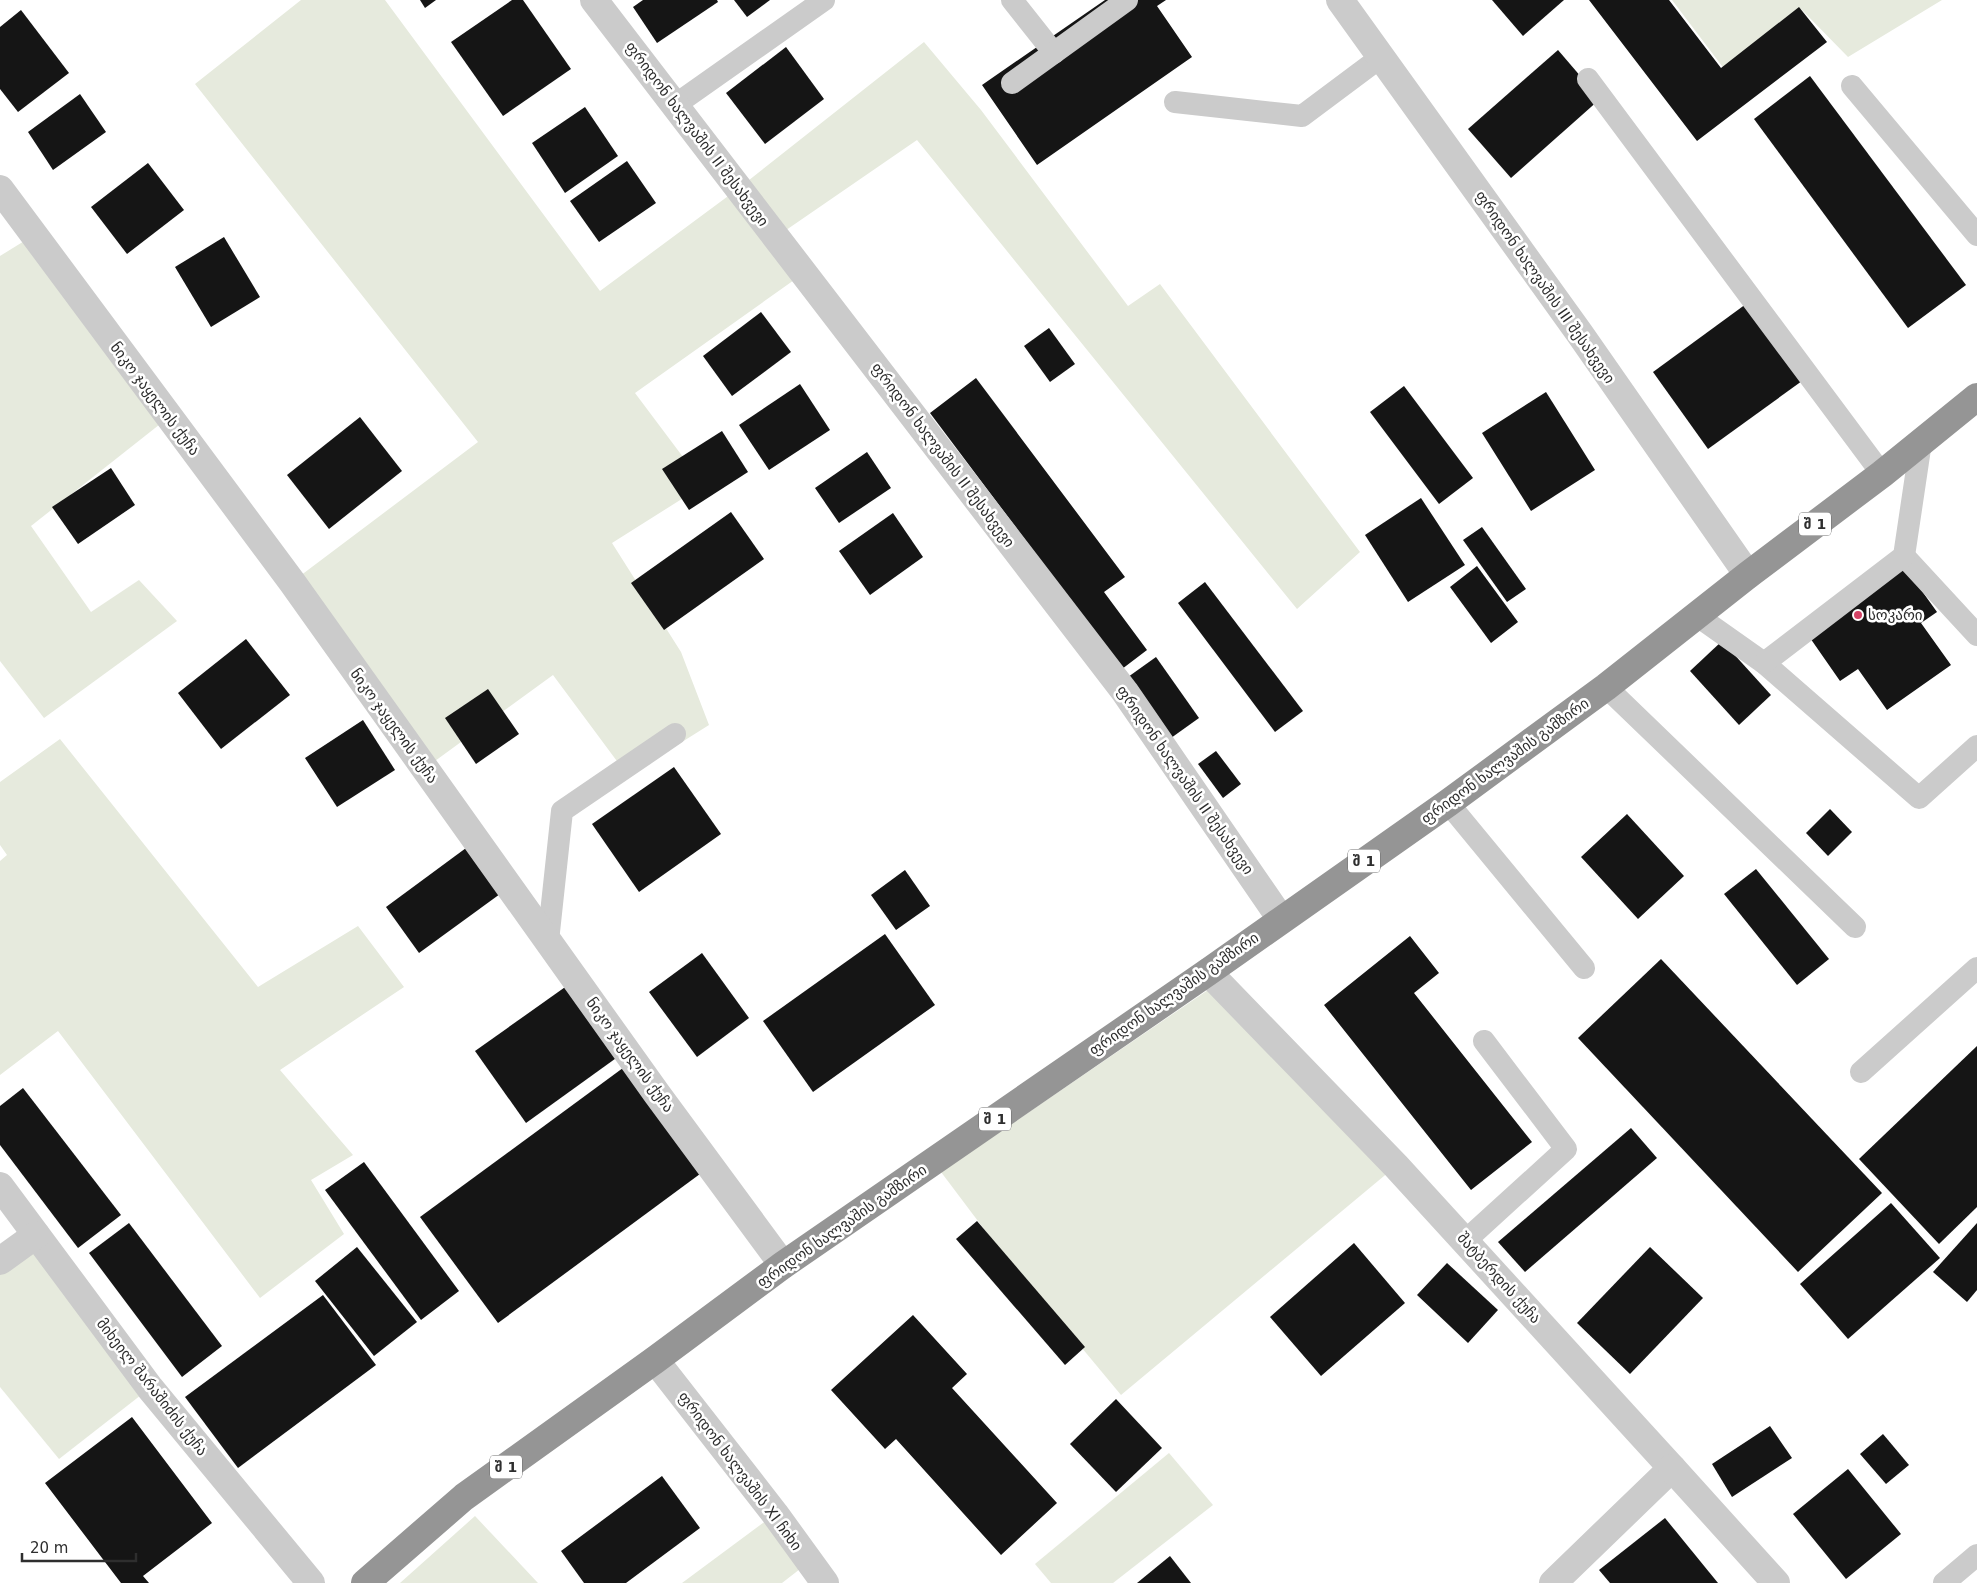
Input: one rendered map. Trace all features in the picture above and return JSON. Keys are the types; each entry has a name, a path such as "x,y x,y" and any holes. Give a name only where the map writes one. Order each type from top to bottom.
{"highway":[{"name":"ფრიდონ ხალვაშის გამზირი","path":"365,1583 464,1497 655,1360 783,1265 1208,972 1280,919 1448,803 1606,687 1748,575 1882,474 1977,397"}],"street":[{"name":"ფრიდონ ხალვაშის II შესახვევი","path":"594,0 1125,692 1280,919"},
{"name":"ფრიდონ ხალვაშის III შესახვევი","path":"1340,0 1580,334 1748,575"},
{"name":"ნიკო ჯაყელის ქუჩა","path":"0,189 292,582 548,941 783,1265"},
{"name":"შატბერდის ქუჩა","path":"1208,972 1396,1166 1776,1583"},
{"name":"მიხეილ შარაშიძის ქუჩა","path":"0,1186 150,1388 311,1583"},
{"path":"0,1262 36,1235"},
{"name":"ფრიდონ ხალვაშის XI ჩიხი","path":"655,1360 775,1514 825,1583"},
{"path":"1553,1583 1672,1468"}],"lane":[{"path":"675,105 824,0"},
{"path":"1012,0 1054,53"},
{"path":"1012,83 1127,0"},
{"path":"1175,102 1302,116 1381,57"},
{"path":"1588,79 1882,474"},
{"path":"1852,86 1977,234"},
{"path":"1764,663 1904,556 1921,442"},
{"path":"1904,556 1977,635"},
{"path":"1696,616 1764,663 1919,798 1977,746"},
{"path":"1606,687 1855,927"},
{"path":"548,941 562,811 675,734"},
{"path":"1448,803 1584,968"},
{"path":"1861,1072 1977,968"},
{"path":"1465,1242 1566,1148 1484,1041"},
{"path":"1944,1583 1977,1555"}],"shaded area":[{"path":"301,0 385,0 600,291 739,188 924,42 981,110 1128,306 1160,284 1360,552 1297,609 917,140 776,237 804,273 635,393 704,485 612,543 681,652 709,725 628,776 553,675 424,769 292,582 478,442 195,84"},
{"path":"1672,0 1942,0 1848,57 1801,9 1725,70"},
{"path":"34,235 169,417 31,526 91,612 139,580 177,621 44,718 0,661 0,256"},
{"path":"60,739 258,987 358,926 404,987 280,1070 353,1155 311,1180 344,1234 260,1298 58,1031 0,1075 0,861 7,855 0,845 0,782"},
{"path":"1208,990 1396,1166 1121,1395 993,1241 941,1172"},
{"path":"36,1235 150,1388 59,1459 0,1387 0,1262"},
{"path":"1169,1453 1213,1505 1113,1583 1051,1583 1035,1564"},
{"path":"775,1514 809,1562 782,1583 682,1583"},
{"path":"475,1516 538,1583 400,1583"}],"building":[{"path":"420,0 436,0 425,8"},
{"path":"512,0 523,0 571,69 503,116 451,42"},
{"path":"643,0 717,0 718,2 657,43 633,7"},
{"path":"734,0 770,0 747,17"},
{"path":"1105,0 1166,0 1157,6 1192,57 1037,165 982,85"},
{"path":"1492,0 1564,0 1523,36"},
{"path":"1589,0 1669,0 1721,68 1799,7 1827,42 1697,141"},
{"path":"21,10 69,73 18,112 0,89 0,27"},
{"path":"786,47 824,99 765,144 726,93"},
{"path":"1558,50 1600,99 1511,178 1468,129"},
{"path":"1810,76 1966,285 1908,328 1754,119"},
{"path":"80,94 106,132 53,170 28,132"},
{"path":"585,107 618,156 565,193 532,143"},
{"path":"627,161 656,203 599,242 570,201"},
{"path":"148,163 184,210 127,254 91,207"},
{"path":"224,237 260,297 211,327 175,267"},
{"path":"1746,304 1802,381 1708,449 1653,372"},
{"path":"761,312 791,352 732,396 703,356"},
{"path":"1049,328 1075,364 1050,382 1024,346"},
{"path":"976,378 1125,577 1104,592 1147,650 1122,669 930,413"},
{"path":"800,384 830,430 769,470 739,425"},
{"path":"1404,386 1473,478 1439,504 1370,412"},
{"path":"1546,392 1595,470 1531,511 1482,433"},
{"path":"360,417 402,471 329,529 287,475"},
{"path":"722,431 748,472 689,510 662,469"},
{"path":"867,452 891,488 839,523 815,488"},
{"path":"111,468 135,505 78,544 52,507"},
{"path":"1421,498 1465,565 1408,602 1365,535"},
{"path":"731,512 764,559 664,630 631,583"},
{"path":"893,513 923,557 870,595 839,551"},
{"path":"1482,527 1526,589 1507,602 1463,540"},
{"path":"1477,566 1518,622 1491,643 1450,587"},
{"path":"1904,566 1937,612 1921,623 1951,665 1887,710 1858,669 1840,681 1808,635"},
{"path":"1205,582 1303,711 1275,732 1178,603"},
{"path":"246,639 290,695 221,749 178,693"},
{"path":"1722,641 1771,695 1739,725 1690,671"},
{"path":"1156,657 1199,718 1171,738 1128,677"},
{"path":"488,689 519,734 476,764 445,718"},
{"path":"363,720 395,770 337,807 305,758"},
{"path":"1216,751 1241,784 1223,798 1198,764"},
{"path":"674,767 721,834 639,892 592,824"},
{"path":"1830,809 1852,832 1828,856 1806,833"},
{"path":"1627,814 1684,876 1638,919 1581,857"},
{"path":"466,848 500,894 419,953 386,907"},
{"path":"1756,869 1829,959 1797,985 1724,894"},
{"path":"905,870 930,906 896,930 871,895"},
{"path":"885,934 935,1005 813,1092 763,1021"},
{"path":"1410,936 1439,973 1414,993 1532,1142 1471,1190 1324,1005"},
{"path":"702,953 749,1018 697,1057 649,992"},
{"path":"1661,959 1882,1193 1798,1272 1578,1038"},
{"path":"568,985 619,1056 526,1123 475,1051"},
{"path":"1977,1046 1977,1207 1939,1244 1859,1159"},
{"path":"627,1065 704,1171 498,1323 420,1217"},
{"path":"23,1088 121,1215 78,1248 0,1145 0,1106"},
{"path":"1631,1128 1657,1158 1525,1272 1498,1242"},
{"path":"364,1162 459,1291 421,1320 325,1190"},
{"path":"1891,1203 1940,1258 1848,1339 1800,1284"},
{"path":"977,1221 1085,1347 1065,1365 956,1239"},
{"path":"129,1223 222,1346 182,1377 89,1253"},
{"path":"1977,1223 1977,1290 1967,1302 1933,1272"},
{"path":"1354,1243 1405,1303 1321,1376 1270,1317"},
{"path":"357,1247 417,1322 374,1356 315,1281"},
{"path":"1650,1247 1703,1298 1630,1374 1577,1323"},
{"path":"1447,1263 1498,1310 1468,1343 1417,1295"},
{"path":"323,1295 376,1365 238,1468 185,1397"},
{"path":"913,1315 967,1374 952,1388 1057,1503 1001,1555 896,1439 885,1449 831,1390"},
{"path":"1116,1399 1162,1448 1116,1492 1070,1444"},
{"path":"132,1417 212,1523 143,1576 149,1583 121,1583 45,1483"},
{"path":"1770,1426 1792,1458 1732,1497 1712,1464"},
{"path":"1883,1434 1909,1465 1886,1484 1860,1454"},
{"path":"1848,1469 1901,1534 1846,1579 1793,1514"},
{"path":"662,1476 700,1528 626,1583 584,1583 561,1551"},
{"path":"1665,1518 1718,1583 1610,1583 1599,1570"},
{"path":"1170,1556 1191,1583 1137,1583"}],"place":[{"name":"სოკარი","path":"1858,615"}]}
